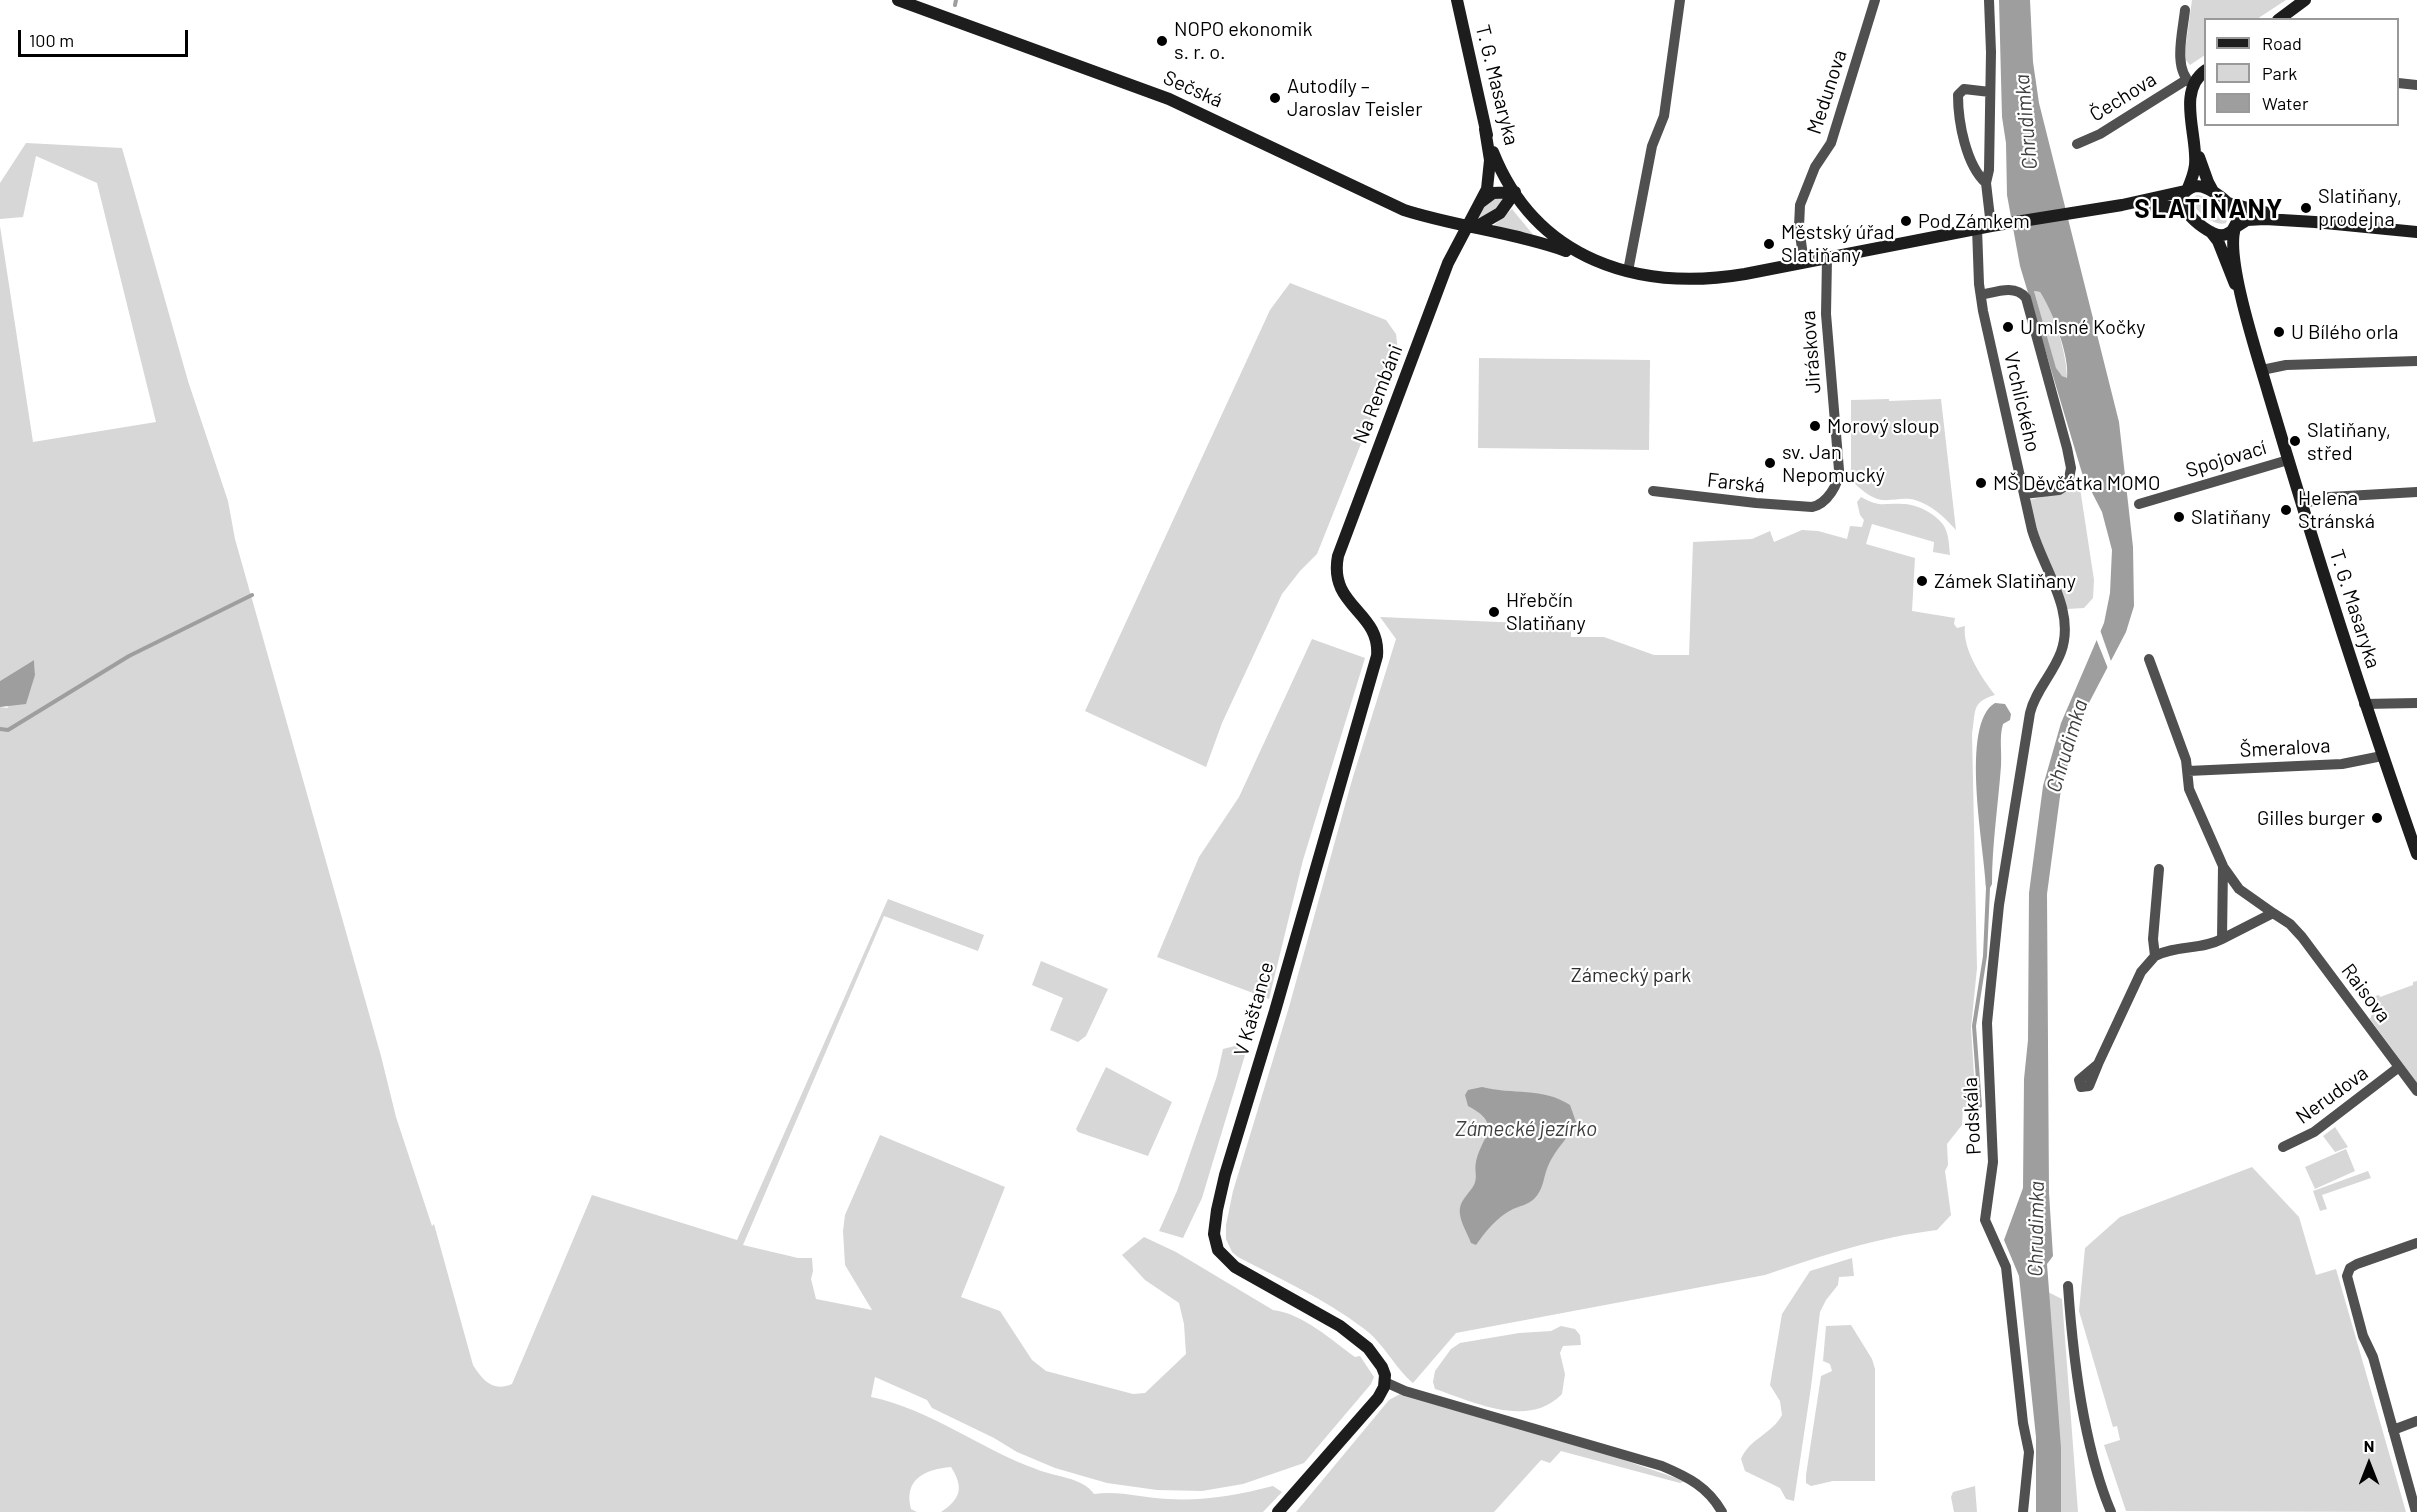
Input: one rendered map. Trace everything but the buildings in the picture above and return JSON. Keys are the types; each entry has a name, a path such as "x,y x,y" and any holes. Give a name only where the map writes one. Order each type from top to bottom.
{"street":[{"name":"Sečská","path":"898,0 1137,86 1202,114 1392,205 1422,216 1530,239 1610,266"},
{"name":"T. G. Masaryka","path":"1457,0 1485,129 1500,167 1515,192 1531,216 1552,236 1575,251 1628,272 1655,277 1702,279 1745,274 1977,228 2109,207 2187,190 2195,186 2203,186 2236,212 2238,220 2233,250 2244,304 2262,370 2301,504 2364,704 2417,854"},
{"path":"1628,272 1652,146 1664,116 1680,0"},
{"name":"Medunova","path":"1804,263 1799,227 1800,206 1815,167 1831,143 1875,0"},
{"path":"1989,0 1989,174 1986,183 1994,225"},
{"path":"2281,18 2305,0"},
{"path":"2185,10 2181,67 2189,82 2195,168 2182,202 2187,213"},
{"path":"2189,82 2204,71"},
{"name":"Čechova","path":"2077,144 2100,134 2189,82"},
{"path":"2399,83 2417,85"},
{"path":"1986,183 1976,173 1970,160 1958,95 1964,89 1990,92"},
{"path":"1470,227 1488,185 1490,152 1485,129"},
{"path":"2193,131 2204,174 2220,198 2247,209 2329,223"},
{"path":"1470,227 1487,222 1500,213 1515,192"},
{"path":"1480,203 1492,193 1515,192"},
{"name":"T. G. Masaryka","path":"2109,207 2167,206 2187,213 2218,241 2244,304"},
{"path":"2235,228 2242,222 2254,219 2329,223 2417,232"},
{"name":"Na Rembáni","path":"1337,578 1340,548 1444,273 1470,227"},
{"name":"T. G. Masaryka","path":"2205,227 2221,235 2230,233 2235,228"},
{"name":"Vrchlického","path":"1977,228 1981,295 2024,494 2036,543 2059,596 2066,631 2058,661 2033,702 2030,713"},
{"name":"Jiráskova","path":"1827,258 1826,314 1839,479"},
{"path":"1981,295 2013,290 2021,292 2026,298 2067,448 2071,468 2068,484 2059,490 2024,494"},
{"path":"2262,370 2286,366 2417,361"},
{"name":"Spojovací","path":"2139,504 2288,459"},
{"name":"Farská","path":"1653,491 1812,507 1823,501 1839,479"},
{"path":"2301,504 2329,497 2417,492"},
{"name":"V Kaštance","path":"1337,578 1343,594 1372,628 1378,644 1377,656 1275,1011 1225,1175 1214,1234 1218,1250 1235,1267 1340,1326 1368,1348 1383,1367 1385,1382"},
{"path":"2149,659 2184,754 2190,792 2223,866 2222,939"},
{"path":"2364,704 2417,703"},
{"name":"Podskála","path":"2023,1512 2029,1452 2023,1428 2006,1267 1985,1220 1992,1162 1986,1030 1999,905 2030,713"},
{"name":"Šmeralova","path":"2188,771 2342,764 2382,756"},
{"name":"Raisova","path":"2223,866 2239,889 2284,919 2302,938 2417,1091"},
{"path":"2155,956 2153,939 2159,869"},
{"path":"2098,1064 2141,972 2155,956 2166,951 2211,944 2273,912"},
{"name":"Nerudova","path":"2283,1147 2314,1132 2399,1067"},
{"path":"2416,1512 2373,1357 2362,1336 2348,1286 2348,1272 2357,1264 2417,1243"},
{"path":"2068,1286 2071,1325 2088,1440 2111,1512"},
{"path":"1278,1512 1378,1398 1385,1382 1417,1394 1662,1466 1700,1485 1710,1494 1722,1512"},
{"path":"2393,1430 2417,1421"}],"green space":[{"path":"2192,0 2286,0 2259,18 2204,18 2204,56 2190,65 2184,58"},
{"path":"26,143 122,148 188,381 228,501 235,539 381,1056 396,1117 432,1226 434,1224 473,1365 481,1376 494,1386 512,1384 592,1195 737,1240 888,899 984,935 978,951 884,916 743,1245 798,1258 812,1258 811,1279 816,1299 872,1310 845,1265 843,1231 845,1215 880,1135 1005,1187 961,1297 1000,1311 1032,1360 1046,1371 1133,1394 1145,1393 1186,1354 1184,1324 1179,1303 1145,1280 1122,1255 1144,1237 1176,1252 1273,1310 1284,1312 1306,1322 1355,1357 1360,1356 1374,1377 1371,1384 1304,1463 1243,1484 1202,1491 1157,1490 1107,1483 1055,1468 1017,1452 994,1438 932,1408 927,1400 875,1377 871,1397 914,1410 1015,1461 1083,1484 1094,1494 1112,1493 1195,1499 1234,1495 1273,1486 1282,1492 1263,1512 941,1512 953,1502 958,1492 958,1481 951,1467 925,1473 914,1483 909,1499 911,1509 917,1512 0,1512 0,707 7,708 35,675 34,660 0,681 0,226 33,442 156,422 97,183 36,156 23,217 0,219 0,183"},
{"path":"2197,195 2210,200 2218,207 2227,219 2226,223 2216,223 2200,213 2191,199"},
{"path":"1494,197 1504,198 1497,209 1477,222 1486,203"},
{"path":"1512,209 1535,237 1492,227"},
{"path":"1290,283 1386,320 1396,334 1398,351 1317,554 1282,594 1222,723 1206,767 1085,711 1270,310"},
{"path":"2034,291 2040,292 2055,322 2065,357 2067,379 2056,369"},
{"path":"1479,358 1650,360 1649,450 1478,448"},
{"path":"1889,399 1889,401 1941,399 1956,530 1937,512 1921,502 1911,499 1878,499 1851,480 1851,400"},
{"path":"2080,488 2094,580 2093,598 2084,608 2067,609 2035,529 2029,500"},
{"name":"Zámecký park","path":"1861,497 1878,504 1903,504 1920,508 1944,526 1948,536 1950,555 1933,552 1934,542 1872,524 1866,544 1915,558 1912,611 1955,618 1954,624 1957,628 1965,626 1969,653 1995,695 1978,704 1972,734 1977,968 1971,1028 1976,1106 1963,1107 1962,1125 1947,1144 1948,1165 1945,1171 1951,1215 1937,1230 1872,1242 1765,1275 1456,1333 1413,1383 1363,1328 1318,1299 1238,1257 1232,1252 1226,1239 1226,1225 1233,1191 1289,1007 1352,780 1396,639 1380,617 1571,625 1571,637 1604,637 1654,655 1689,655 1693,542 1752,539 1770,531 1774,542 1802,530 1818,531 1847,539 1850,526 1862,527 1864,520 1860,515 1857,502"},
{"path":"1312,639 1365,658 1303,860 1269,999 1157,957 1199,857 1239,797"},
{"path":"1041,961 1108,989 1086,1036 1078,1042 1050,1030 1063,998 1032,985"},
{"path":"2417,981 2417,1083 2370,1019 2373,1012 2368,998 2379,995 2380,997 2413,985 2413,982"},
{"path":"1235,1046 1245,1055 1202,1198 1183,1238 1159,1231 1177,1191 1217,1076 1223,1049"},
{"path":"1106,1067 1172,1102 1148,1156 1078,1132 1076,1129"},
{"path":"2335,1127 2348,1147 2335,1152 2323,1136"},
{"path":"2346,1149 2355,1171 2315,1189 2305,1167"},
{"path":"2252,1167 2299,1217 2316,1275 2336,1269 2406,1512 2126,1511 2104,1445 2120,1440 2117,1426 2113,1427 2079,1311 2085,1248 2120,1217"},
{"path":"2368,1171 2371,1178 2322,1195 2327,1209 2320,1211 2313,1191"},
{"path":"1852,1258 1854,1276 1839,1277 1838,1285 1820,1312 1794,1501 1786,1499 1780,1488 1745,1471 1741,1459 1749,1446 1778,1422 1782,1415 1780,1401 1770,1385 1782,1314 1810,1271"},
{"path":"2048,1292 2062,1299 2078,1512 2061,1512"},
{"path":"1851,1325 1872,1359 1875,1369 1875,1481 1833,1481 1811,1486 1806,1483 1806,1475 1821,1376 1832,1371 1830,1364 1823,1361 1826,1326"},
{"path":"1561,1326 1575,1329 1580,1335 1581,1345 1563,1346 1560,1353 1565,1374 1562,1394 1548,1404 1533,1410 1500,1410 1435,1389 1433,1382 1435,1371 1451,1349 1460,1343 1519,1333 1551,1331"},
{"path":"1400,1394 1615,1457 1685,1481 1680,1483 1561,1451 1550,1463 1541,1460 1494,1512 1296,1512 1389,1400"},
{"path":"1975,1486 1977,1512 1954,1512 1951,1497 1953,1492"}],"water":[{"name":"Chrudimka","path":"1999,0 2030,0 2033,62 2039,103 2119,422 2133,547 2134,606 2126,632 2080,720 2061,789 2047,894 2049,1193 2053,1256 2047,1264 2061,1448 2061,1512 2036,1512 2036,1437 2019,1276 2004,1240 2023,1188 2024,1079 2028,1040 2029,893 2043,786 2061,723 2104,623 2110,593 2112,550 2102,512 2082,473 2020,266 2007,195 2006,143 2002,117","holes":["2034,291 2040,292 2059,334 2066,358 2067,378 2062,376 2056,368"]},
{"path":"34,660 35,675 26,704 0,707 0,681"},
{"path":"1995,703 2005,704 2011,714 2010,720 2003,724 2002,729 1992,884 1990,888 1986,888 1976,761 1978,735 1984,715"},
{"name":"Zámecké jezírko","path":"1482,1087 1560,1099 1570,1105 1576,1122 1551,1160 1542,1187 1534,1199 1502,1216 1476,1245 1471,1243 1462,1222 1460,1208 1475,1182 1476,1162 1488,1131 1485,1119 1468,1106 1465,1095 1468,1090"}],"pier":[{"path":"2099,627 2112,664 2109,671 2095,636"}],"waterway":[{"path":"955,5 956,0"},
{"path":"0,729 8,730 129,656 252,595"},
{"path":"1980,1106 1974,1026 1985,956 1988,888"}],"place":[{"name":"NOPO ekonomik s. r. o.","path":"1162,41"},
{"name":"Autodíly – Jaroslav Teisler","path":"1275,98"},
{"name":"Slatiňany, prodejna","path":"2306,208"},
{"name":"Pod Zámkem","path":"1906,221"},
{"name":"Městský úřad Slatiňany","path":"1769,244"},
{"name":"U mlsné Kočky","path":"2008,327"},
{"name":"U Bílého orla","path":"2279,332"},
{"name":"Morový sloup","path":"1815,426"},
{"name":"Slatiňany, střed","path":"2295,441"},
{"name":"sv. Jan Nepomucký","path":"1770,463"},
{"name":"MŠ Děvčátka MOMO","path":"1981,483"},
{"name":"Helena Stránská","path":"2286,510"},
{"name":"Slatiňany","path":"2179,517"},
{"name":"Zámek Slatiňany","path":"1922,581"},
{"name":"Hřebčín Slatiňany","path":"1494,612"},
{"name":"Gilles burger","path":"2377,818"}],"district":[{"name":"SLATIŇANY","path":"2209,209"}]}
